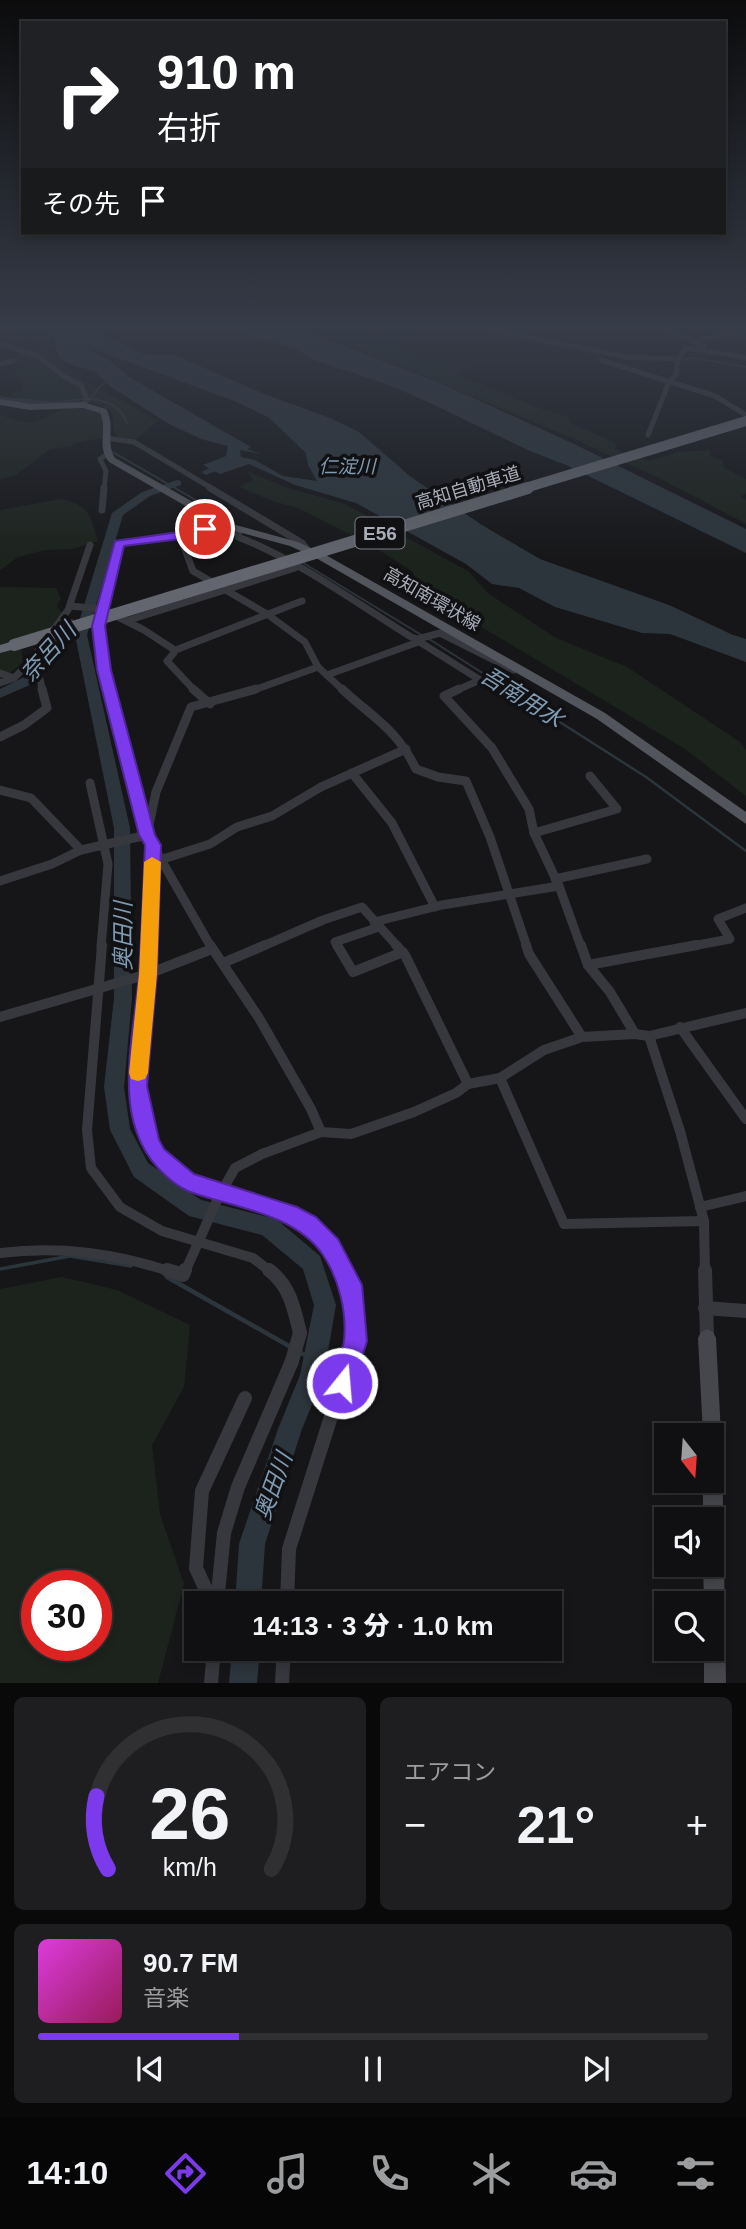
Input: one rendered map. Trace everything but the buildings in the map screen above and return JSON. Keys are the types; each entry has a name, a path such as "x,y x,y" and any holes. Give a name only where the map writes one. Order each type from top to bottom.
{"highway":[{"name":"高知自動車道","path":"0,649 746,421"}],"main road":[{"path":"95,409 103,411 107,416 106,455"},
{"name":"高知南環状線","path":"106,455 239,531 306,548 574,700 601,716 746,819"}],"street":[{"path":"648,435 658,409"},
{"path":"105,438 134,442 302,542 306,548"},
{"path":"102,510 106,471 100,459 106,455"},
{"path":"217,520 205,529 180,536 119,543 99,626 101,654 143,836 163,859 212,949 259,1018 311,1109 321,1132"},
{"path":"239,531 238,537 254,543 337,590 480,680 444,696 492,748 528,809 534,833 557,883 588,965 610,992 635,1034"},
{"path":"180,536 189,565 223,591 265,614 305,642 318,667 385,724 406,749 416,769 438,777 466,780 489,837 529,954 582,1037"},
{"path":"0,683 14,678 27,666 57,630 70,606 90,545"},
{"path":"127,621 295,568"},
{"path":"210,704 184,682 167,661 173,651 302,601"},
{"path":"70,606 102,609 127,621 173,651"},
{"path":"327,675 437,632 574,700"},
{"path":"0,737 46,712 44,689 38,672 27,666"},
{"path":"143,836 156,792 191,707 210,704 318,667"},
{"path":"0,673 14,678"},
{"path":"163,859 210,844 237,827 272,816 321,787 406,749"},
{"path":"352,773 392,823 435,907"},
{"path":"534,833 617,809 590,776"},
{"path":"90,783 109,844 102,987 87,1130 91,1168 120,1207 162,1231 200,1239 253,1258 281,1279 293,1301 300,1333 292,1362 237,1487 224,1533 216,1591"},
{"path":"0,790 31,798 82,850"},
{"path":"0,881 52,864 82,850 143,836"},
{"path":"153,845 148,974 137,1086 150,1143 157,1155 187,1182 290,1214 308,1224 330,1246 351,1285 355,1341 289,1549 287,1591"},
{"path":"402,952 353,972 335,942 376,924 435,907 557,883 646,859"},
{"path":"223,963 323,920 362,907 402,952 468,1084"},
{"path":"588,965 730,939 718,919 746,908"},
{"path":"0,1017 148,974 212,949"},
{"path":"0,1253 52,1247 82,1250 137,1260 183,1275 220,1194 235,1168 262,1154 321,1132 351,1133 414,1112 456,1093 468,1084 499,1078 544,1050 582,1037 635,1034 649,1036 746,1013"},
{"path":"680,1027 746,1119"},
{"path":"649,1036 680,1131 704,1221 705,1308 711,1423"},
{"path":"499,1078 564,1224 704,1221"},
{"path":"700,1207 746,1196"},
{"path":"705,1308 746,1311"},
{"path":"208,1591 197,1568 202,1490 245,1398"},
{"path":"713,1493 715,1683"},
{"path":"211,1683 213,1661"},
{"path":"282,1683 283,1661"}],"shaded area":[{"path":"65,409 92,409 100,414 102,419 102,438 76,443 70,447 50,449 16,475 0,480 0,415 23,422 35,422"},
{"path":"107,409 135,409 157,421 136,440 118,438 114,432 112,411"},
{"path":"502,409 540,409 569,417 570,423 616,443 615,449 649,461 678,452 710,450 711,457 722,460 724,468 746,479 746,494 741,496 746,500 746,524 663,480"},
{"path":"247,471 285,487 345,504 468,571 489,594 556,638 627,667 740,742 746,750 746,796 685,749 435,599 417,585 413,572 373,546 298,508 272,501 239,487 253,480"},
{"path":"61,499 84,508 98,541 72,549 45,550 18,557 0,570 0,510"},
{"path":"0,587 56,588 61,598 57,606 65,617 61,629 21,649 23,663 0,680"},
{"path":"62,1277 117,1290 190,1325 184,1387 152,1445 160,1514 184,1584 158,1683 0,1683 0,1289"}],"water":[{"name":"仁淀川","path":"145,409 184,409 251,447 247,449 261,454 240,450 241,457 255,460 283,476 317,481 308,465 306,453 268,417 250,409 304,409 330,418 359,432 411,477 482,525 540,559 669,605 746,639 746,662 670,634 642,633 555,607 519,588 492,584 466,564 356,503 295,485 249,464 220,474 203,465 226,456 228,446 201,439"},
{"path":"442,409 496,409 572,443 746,529 746,553 566,465 530,451"}],"waterway":[{"path":"117,409 127,423"},
{"name":"吾南用水","path":"111,451 232,521"},
{"name":"奥田川","path":"206,472 230,462"},
{"name":"奥田川","path":"177,483 146,494 118,513 81,635 122,828 123,998 114,1087 120,1130 141,1170 196,1209 268,1226 312,1263 325,1305 312,1375 290,1429 252,1544 249,1591"},
{"name":"吾南用水","path":"300,561 423,636"},
{"name":"奈呂川","path":"0,694 27,681 72,623"},
{"name":"吾南用水","path":"429,639 511,691"},
{"name":"吾南用水","path":"508,689 646,777 746,851"},
{"path":"0,1269 70,1256 131,1266"},
{"path":"167,1277 289,1346"},
{"path":"301,1353 314,1360"},
{"name":"奥田川","path":"243,1683 245,1661"}],"slow traffic":[{"path":"138,1073 148,974 152,862"}],"route":[{"path":"205,529 180,536 119,543 99,626 104,670 147,835 153,845 148,974 137,1086 142,1119 157,1155 187,1182 290,1214 308,1224 330,1246 351,1285 355,1341 342,1383"}]}
